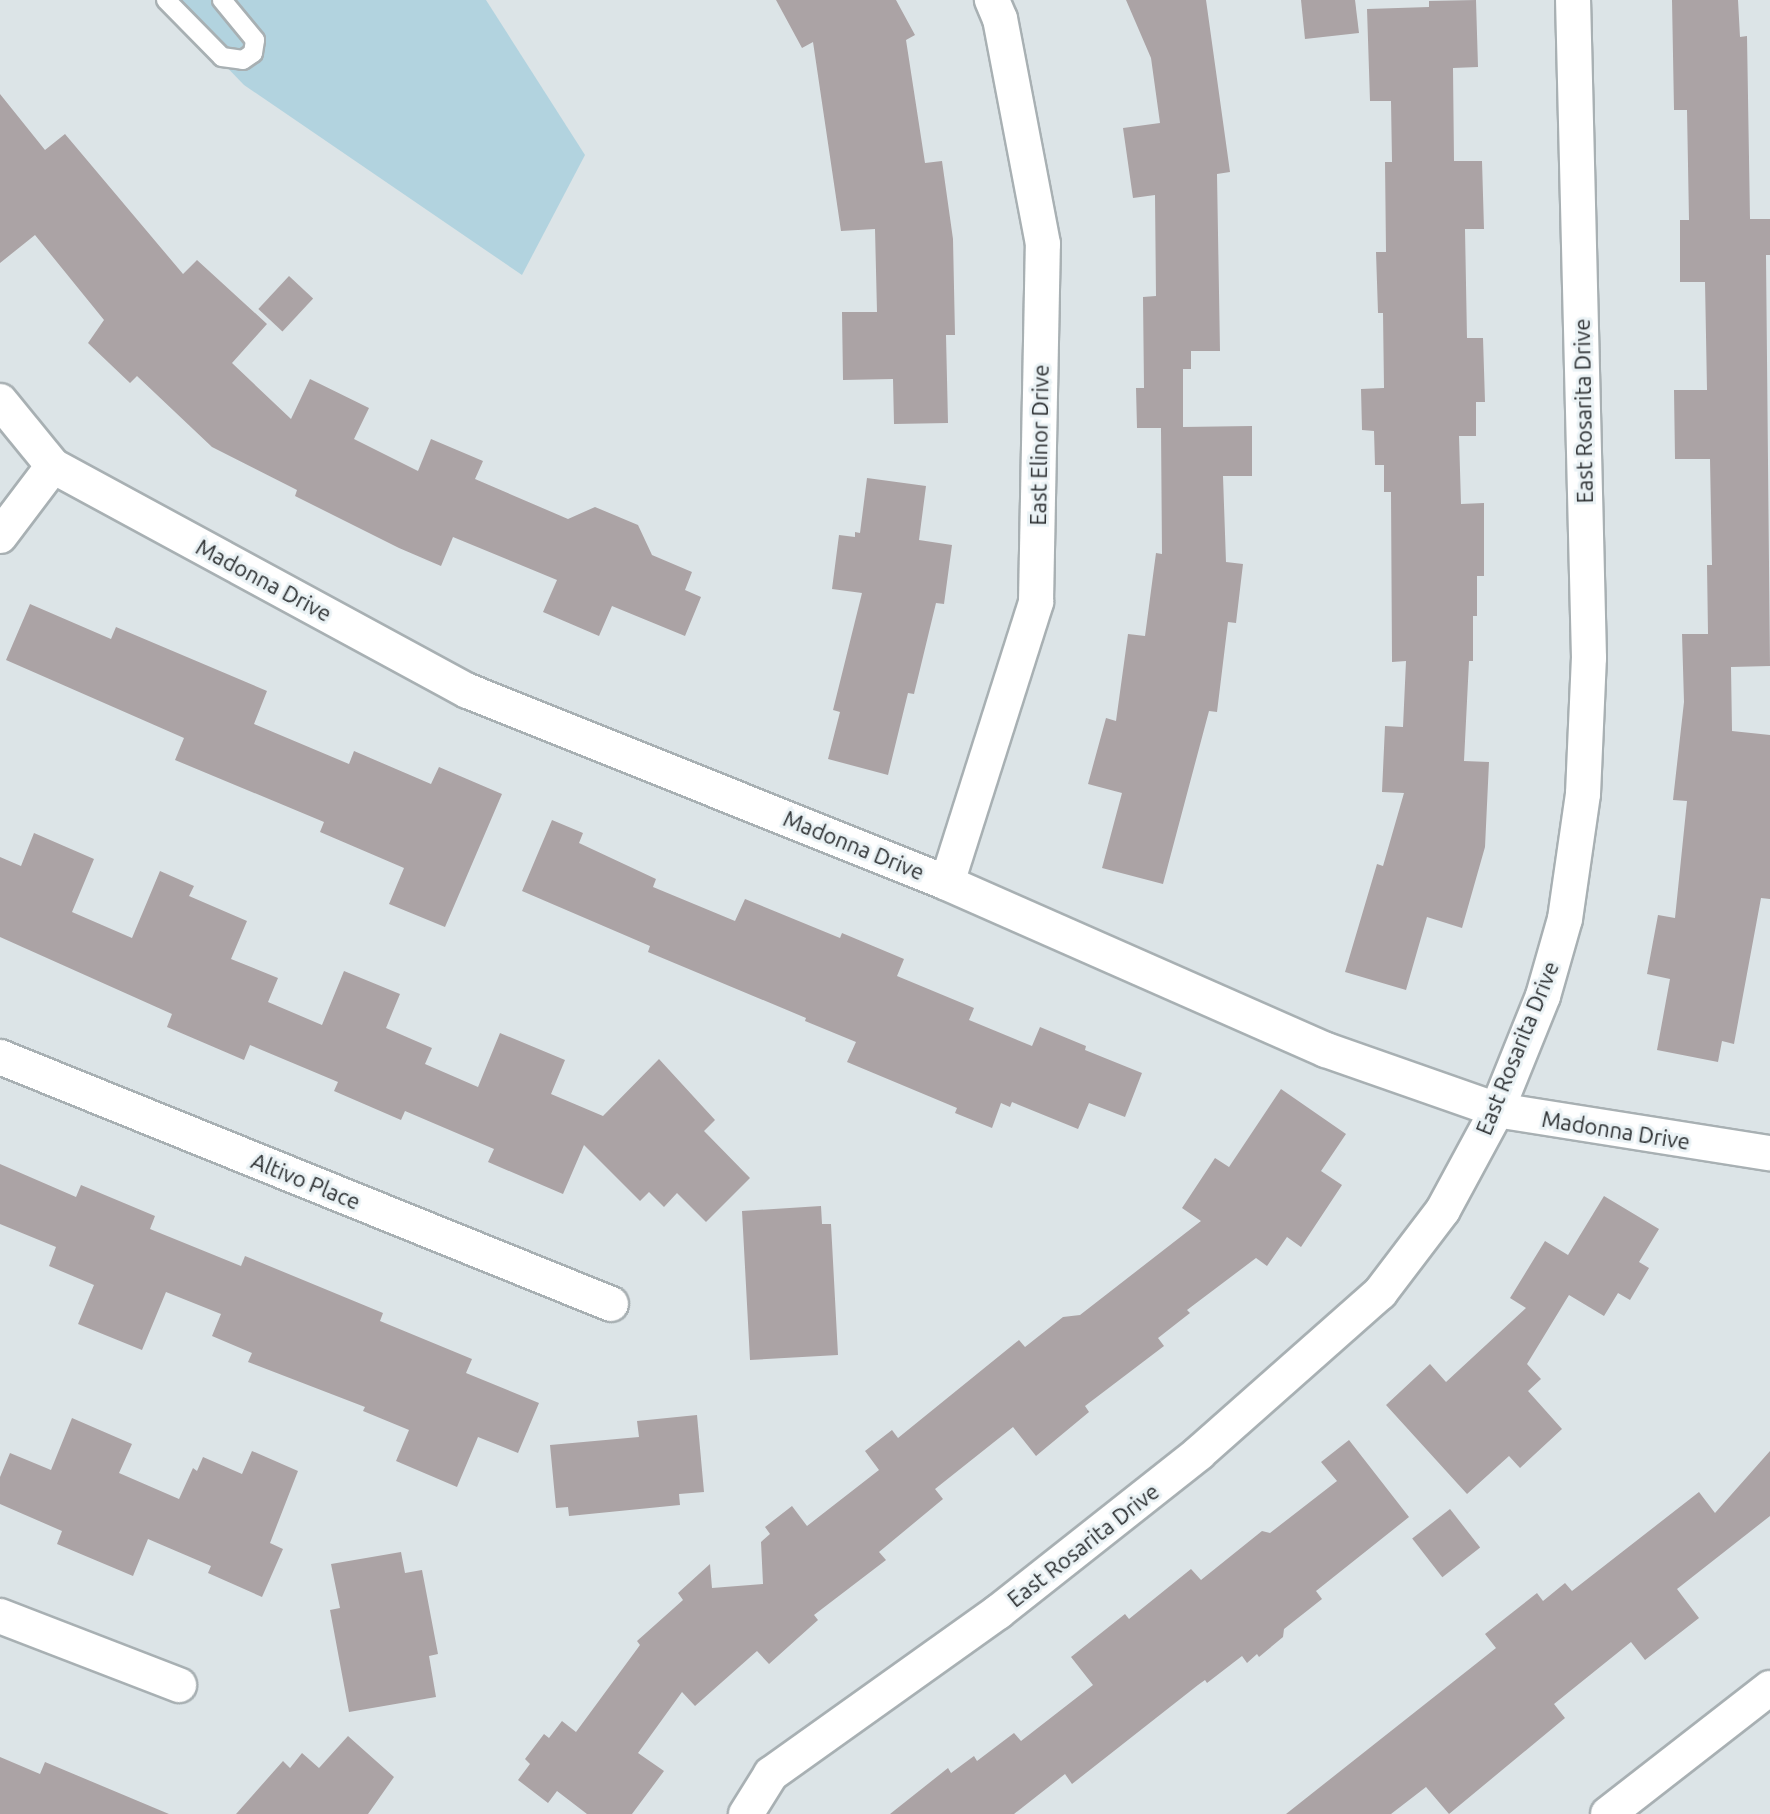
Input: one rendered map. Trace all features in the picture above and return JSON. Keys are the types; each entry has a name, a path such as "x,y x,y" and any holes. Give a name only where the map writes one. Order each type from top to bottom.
{"street":[{"name":"East Elinor Drive","path":"947,883 1036,602 1043,244 1000,19 992,0"},
{"name":"East Rosarita Drive","path":"746,1814 771,1774 1022,1593 1199,1453 1380,1293 1443,1210 1497,1110 1543,996 1565,919 1583,794 1589,658 1573,0"},
{"name":"Madonna Drive","path":"0,401 53,466 468,691 947,883 1326,1050 1497,1110 1770,1153"},
{"path":"0,536 53,466"},
{"name":"Altivo Place","path":"0,1057 611,1304"},
{"path":"0,1616 179,1685"},
{"path":"1608,1814 1770,1688"}],"lane":[{"path":"166,0 222,57 243,60 253,53 255,40 222,0"}],"shaded area":[{"path":"162,0 486,0 585,155 522,275 244,85"}],"building":[{"path":"776,0 896,0 915,35 906,40 925,163 942,161 953,239 955,335 946,335 948,423 894,424 893,379 843,380 842,312 877,312 875,229 841,231 813,42 802,48"},
{"path":"1126,0 1206,0 1230,172 1217,174 1220,351 1191,351 1191,369 1183,369 1183,427 1252,426 1252,476 1223,476 1226,562 1243,564 1236,623 1228,622 1217,712 1209,711 1163,884 1102,868 1122,793 1088,784 1106,718 1116,721 1128,634 1145,636 1156,553 1162,554 1161,428 1137,428 1136,388 1144,388 1143,297 1156,296 1155,195 1133,198 1123,128 1160,123 1151,58"},
{"path":"1301,0 1355,0 1359,33 1305,39"},
{"path":"1476,0 1478,67 1453,68 1454,161 1482,161 1484,229 1465,229 1467,338 1483,338 1485,402 1476,402 1476,436 1459,436 1461,504 1484,503 1484,576 1477,576 1477,616 1473,616 1473,661 1469,661 1464,761 1489,762 1485,847 1462,928 1427,917 1406,990 1345,972 1377,864 1383,866 1404,793 1382,792 1385,726 1403,727 1406,661 1392,662 1391,492 1384,492 1384,465 1375,465 1374,431 1362,430 1361,389 1384,388 1383,313 1378,313 1376,252 1386,252 1385,162 1392,162 1391,101 1370,101 1367,9 1429,7 1429,1"},
{"path":"1672,0 1738,0 1740,37 1747,36 1750,219 1770,219 1770,255 1766,255 1770,666 1731,667 1732,731 1770,735 1770,899 1761,898 1734,1044 1722,1041 1718,1062 1657,1050 1670,979 1647,974 1658,915 1675,918 1687,801 1673,800 1684,702 1682,634 1708,634 1707,565 1712,565 1710,459 1675,459 1674,390 1707,390 1705,282 1680,282 1680,220 1689,220 1687,110 1674,110"},
{"path":"0,94 45,150 65,134 183,274 197,260 267,324 232,363 291,419 310,379 369,408 354,439 418,471 431,439 483,461 475,479 568,519 595,507 638,525 652,555 692,572 685,590 701,597 685,636 612,606 599,636 543,612 557,580 453,537 441,566 399,548 295,496 297,490 212,447 137,376 130,383 88,343 104,320 35,235 0,263"},
{"path":"289,276 313,299 282,331 258,309"},
{"path":"867,478 926,486 919,540 952,545 944,604 936,603 914,694 908,693 888,775 828,759 840,712 833,710 862,593 832,589 839,535 855,537 855,532 860,533"},
{"path":"30,604 111,639 116,627 267,691 254,724 349,764 354,751 431,784 439,767 502,794 445,927 389,904 404,868 320,832 324,822 175,760 184,738 6,660"},
{"path":"552,820 583,833 579,843 656,879 653,887 735,921 745,899 840,938 842,933 904,959 897,976 974,1008 969,1020 1032,1046 1040,1027 1086,1046 1085,1050 1142,1073 1125,1117 1089,1103 1078,1129 1012,1102 1010,1107 1001,1103 992,1128 955,1113 957,1108 847,1062 856,1042 648,952 650,946 522,891"},
{"path":"34,833 94,859 72,912 132,938 160,871 194,886 189,896 247,921 231,959 278,978 268,1002 322,1025 344,971 400,994 386,1028 432,1048 425,1064 478,1087 500,1033 565,1060 551,1094 603,1116 659,1059 715,1120 704,1131 750,1178 706,1222 677,1193 664,1207 649,1192 640,1201 584,1145 563,1194 488,1162 494,1149 405,1111 401,1120 334,1091 338,1082 250,1045 244,1060 167,1027 172,1014 0,937 0,857 21,866"},
{"path":"1281,1089 1346,1134 1321,1171 1342,1185 1301,1247 1287,1237 1267,1266 1256,1258 1187,1310 1190,1313 1158,1338 1164,1346 1085,1406 1089,1412 1036,1456 1013,1427 935,1489 943,1499 879,1552 886,1560 814,1615 818,1620 769,1664 757,1651 695,1706 682,1692 638,1753 664,1771 632,1814 587,1814 557,1791 548,1803 518,1780 530,1764 525,1759 544,1734 549,1738 562,1721 576,1732 640,1645 637,1641 683,1600 678,1593 710,1564 712,1588 763,1584 761,1542 770,1534 765,1527 792,1506 807,1526 879,1470 865,1451 892,1430 898,1438 1019,1340 1025,1347 1063,1317 1080,1315 1201,1221 1182,1208 1215,1158 1229,1167"},
{"path":"0,1164 76,1197 81,1185 155,1216 150,1229 241,1266 245,1256 383,1313 380,1321 472,1359 466,1373 539,1403 518,1453 478,1437 457,1487 396,1461 409,1430 363,1411 365,1407 248,1362 252,1353 212,1336 221,1314 166,1292 142,1350 78,1324 94,1285 49,1266 56,1247 0,1224"},
{"path":"1604,1196 1659,1229 1639,1262 1649,1268 1630,1300 1618,1293 1604,1316 1569,1295 1527,1364 1541,1379 1528,1391 1562,1429 1520,1468 1509,1456 1467,1494 1386,1405 1430,1364 1446,1382 1526,1308 1510,1298 1545,1241 1568,1255"},
{"path":"821,1206 822,1224 831,1224 838,1355 750,1360 742,1211"},
{"path":"697,1415 704,1492 679,1494 680,1505 569,1516 568,1507 556,1508 550,1445 639,1437 637,1421"},
{"path":"72,1418 132,1444 119,1473 179,1499 193,1468 197,1471 203,1457 242,1474 252,1451 298,1471 270,1543 283,1549 262,1597 208,1573 211,1566 148,1539 133,1576 57,1544 62,1531 0,1504 0,1477 10,1453 51,1470"},
{"path":"1349,1440 1409,1517 1316,1591 1322,1599 1284,1629 1283,1637 1259,1657 1257,1654 1247,1663 1242,1656 1207,1683 1205,1680 1198,1685 1072,1784 1065,1774 1014,1814 890,1814 948,1768 951,1773 974,1756 977,1761 1014,1733 1021,1741 1093,1685 1071,1657 1125,1614 1129,1619 1191,1569 1201,1580 1262,1531 1270,1533 1337,1481 1321,1462"},
{"path":"1770,1451 1770,1516 1677,1589 1699,1618 1645,1660 1631,1642 1554,1704 1565,1718 1449,1814 1426,1787 1391,1814 1286,1814 1496,1648 1485,1634 1537,1593 1543,1601 1565,1583 1572,1591 1699,1492 1715,1513"},
{"path":"1450,1509 1480,1548 1442,1577 1412,1539"},
{"path":"401,1552 405,1573 422,1570 438,1654 429,1656 436,1697 349,1712 330,1610 340,1608 331,1564"},
{"path":"348,1736 394,1777 368,1814 236,1814 283,1761 290,1768 302,1753 319,1768"},
{"path":"0,1757 40,1774 45,1762 169,1814 0,1814"}]}
